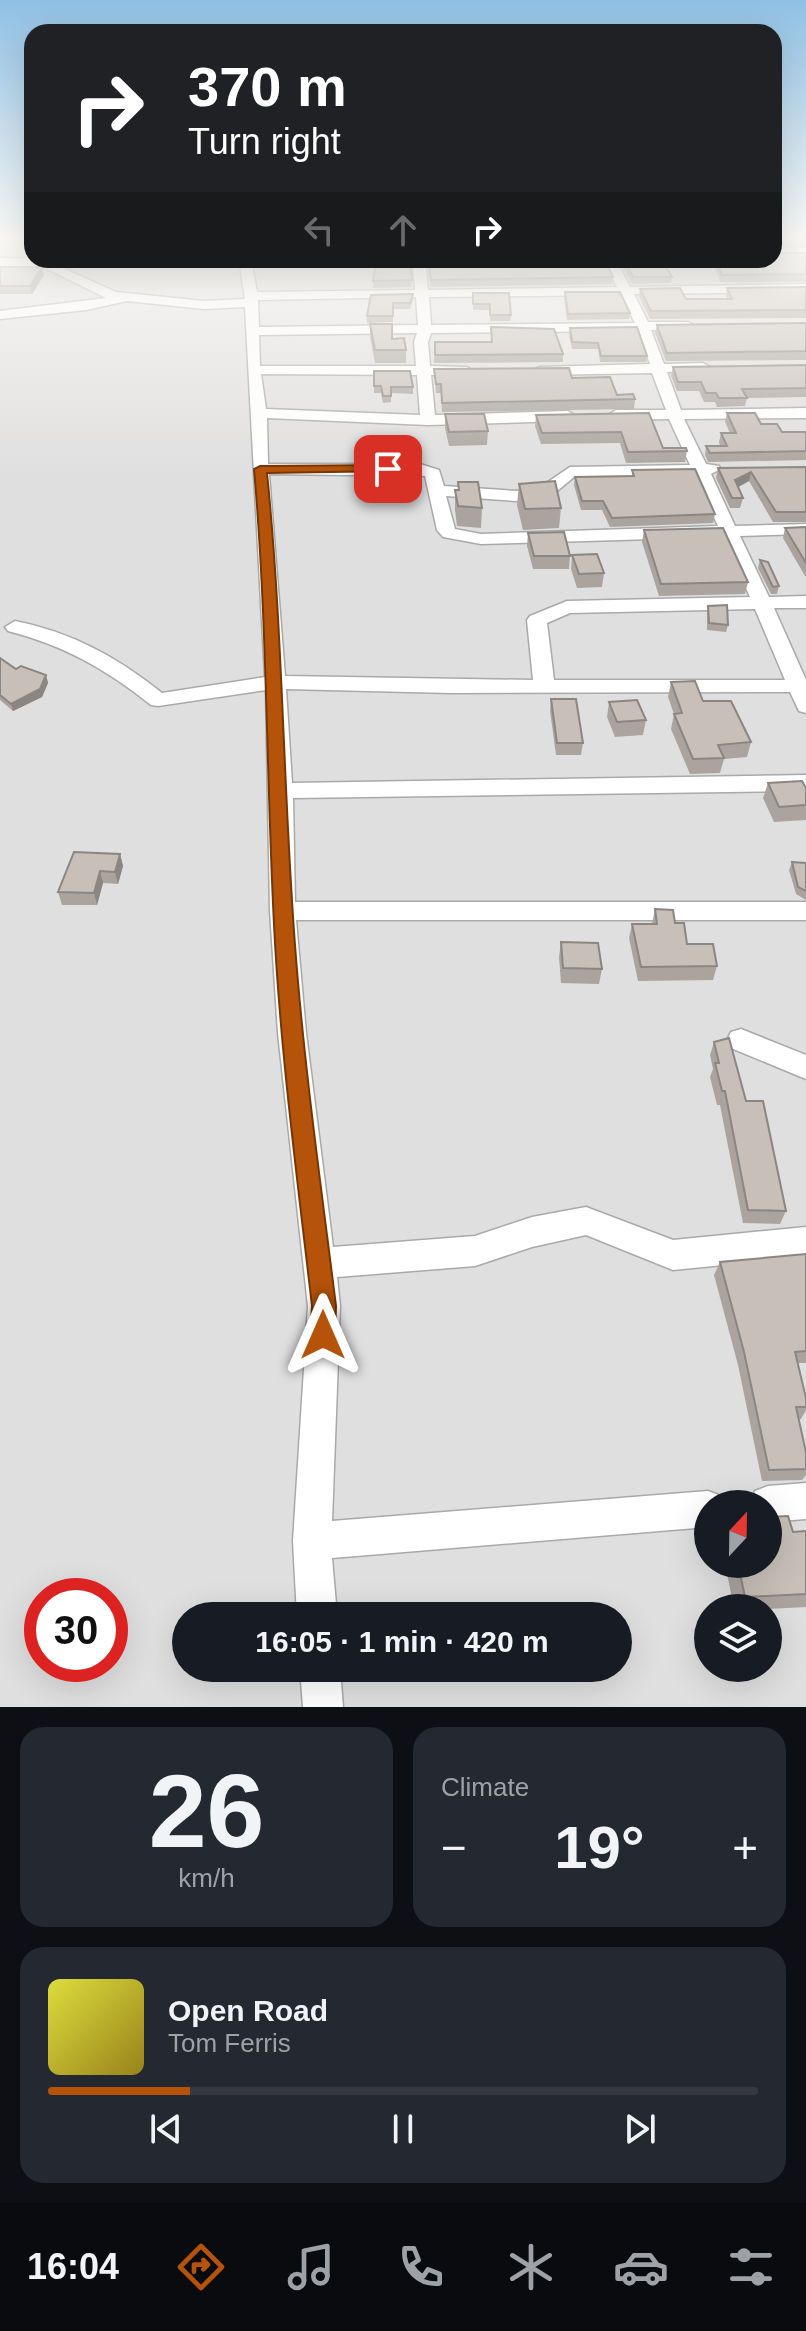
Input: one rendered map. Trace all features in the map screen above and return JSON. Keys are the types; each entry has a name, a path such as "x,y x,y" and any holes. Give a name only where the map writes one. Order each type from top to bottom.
{"street":[{"path":"252,316 276,682 283,911 292,1033 324,1306 312,1541 316,1602"},
{"path":"423,316 425,329 421,342 428,420"},
{"path":"15,627 43,631 122,670 158,700 276,682 803,693 675,415 660,368 637,316"},
{"path":"253,331 703,326"},
{"path":"529,371 718,367"},
{"path":"253,370 485,371"},
{"path":"257,413 428,420 806,413"},
{"path":"260,469 420,469 433,473 443,526 449,533 481,539 806,529"},
{"path":"436,489 458,494 516,496 544,493 570,472 730,469"},
{"path":"544,687 537,620 567,607 806,602"},
{"path":"281,791 806,783"},
{"path":"283,911 806,911"},
{"path":"741,1040 806,1067"},
{"path":"318,1263 475,1251 532,1232 586,1221 673,1255 806,1242"},
{"path":"782,1503 806,1501"},
{"path":"312,1541 694,1510"},
{"path":"321,1682 323,1707"}],"shaded area":[{"path":"0,316 806,316 806,1707 0,1707"}],"building":[{"path":"806,323 806,351 667,353 657,325"},
{"path":"370,324 392,324 392,339 404,338 406,350 375,350"},
{"path":"491,327 554,329 563,354 435,355 435,342 492,342"},
{"path":"637,327 647,356 601,356 598,343 572,342 570,328"},
{"path":"806,365 806,388 742,389 747,398 719,398 716,393 706,393 701,382 678,382 673,367"},
{"path":"569,368 572,378 610,377 617,395 633,394 635,399 442,403 441,384 436,384 434,369"},
{"path":"374,371 410,371 413,387 391,387 391,396 383,396 381,386 374,386"},
{"path":"649,413 663,448 686,448 687,451 628,452 621,432 542,433 536,415"},
{"path":"727,413 755,413 761,424 777,424 782,432 806,432 806,451 710,453 706,446 727,446 721,433 736,433"},
{"path":"445,414 484,414 488,431 449,432"},
{"path":"806,467 806,512 776,512 751,472 735,480 743,498 732,498 718,468"},
{"path":"695,469 715,514 612,518 603,501 582,501 575,477 634,476 632,470"},
{"path":"555,481 561,508 525,509 519,484"},
{"path":"458,482 478,482 482,508 458,506 455,490 459,490"},
{"path":"806,527 806,563 785,528"},
{"path":"723,528 748,582 661,584 644,530"},
{"path":"564,532 570,556 534,556 528,533"},
{"path":"597,554 604,573 579,574 572,555"},
{"path":"760,560 768,562 779,586 773,587"},
{"path":"727,605 728,625 709,623 708,606"},
{"path":"0,658 16,669 21,666 46,675 40,689 11,704 0,695"},
{"path":"695,681 703,701 731,701 751,742 718,745 724,758 693,759 674,714 682,713 671,682"},
{"path":"551,699 576,699 583,743 557,743"},
{"path":"637,700 646,720 617,722 609,702"},
{"path":"802,781 806,788 806,805 779,807 768,783"},
{"path":"74,852 120,854 115,872 100,871 94,893 58,892"},
{"path":"792,862 806,863 806,891 798,887"},
{"path":"655,909 673,910 675,923 684,923 687,944 713,944 717,966 641,967 632,924 657,924"},
{"path":"561,942 598,943 602,969 563,968"},
{"path":"729,1038 746,1101 763,1101 786,1211 748,1210 725,1091 722,1091 715,1063 719,1063 714,1042"},
{"path":"806,1254 806,1351 795,1352 806,1398 806,1407 796,1407 806,1452 806,1469 769,1470 744,1352 720,1262"},
{"path":"782,1516 788,1516 793,1532 806,1531 806,1594 744,1594 741,1578 782,1578"}],"route":[{"path":"323,1335 324,1306 292,1033 285,941 276,682 260,469 388,469"}]}
